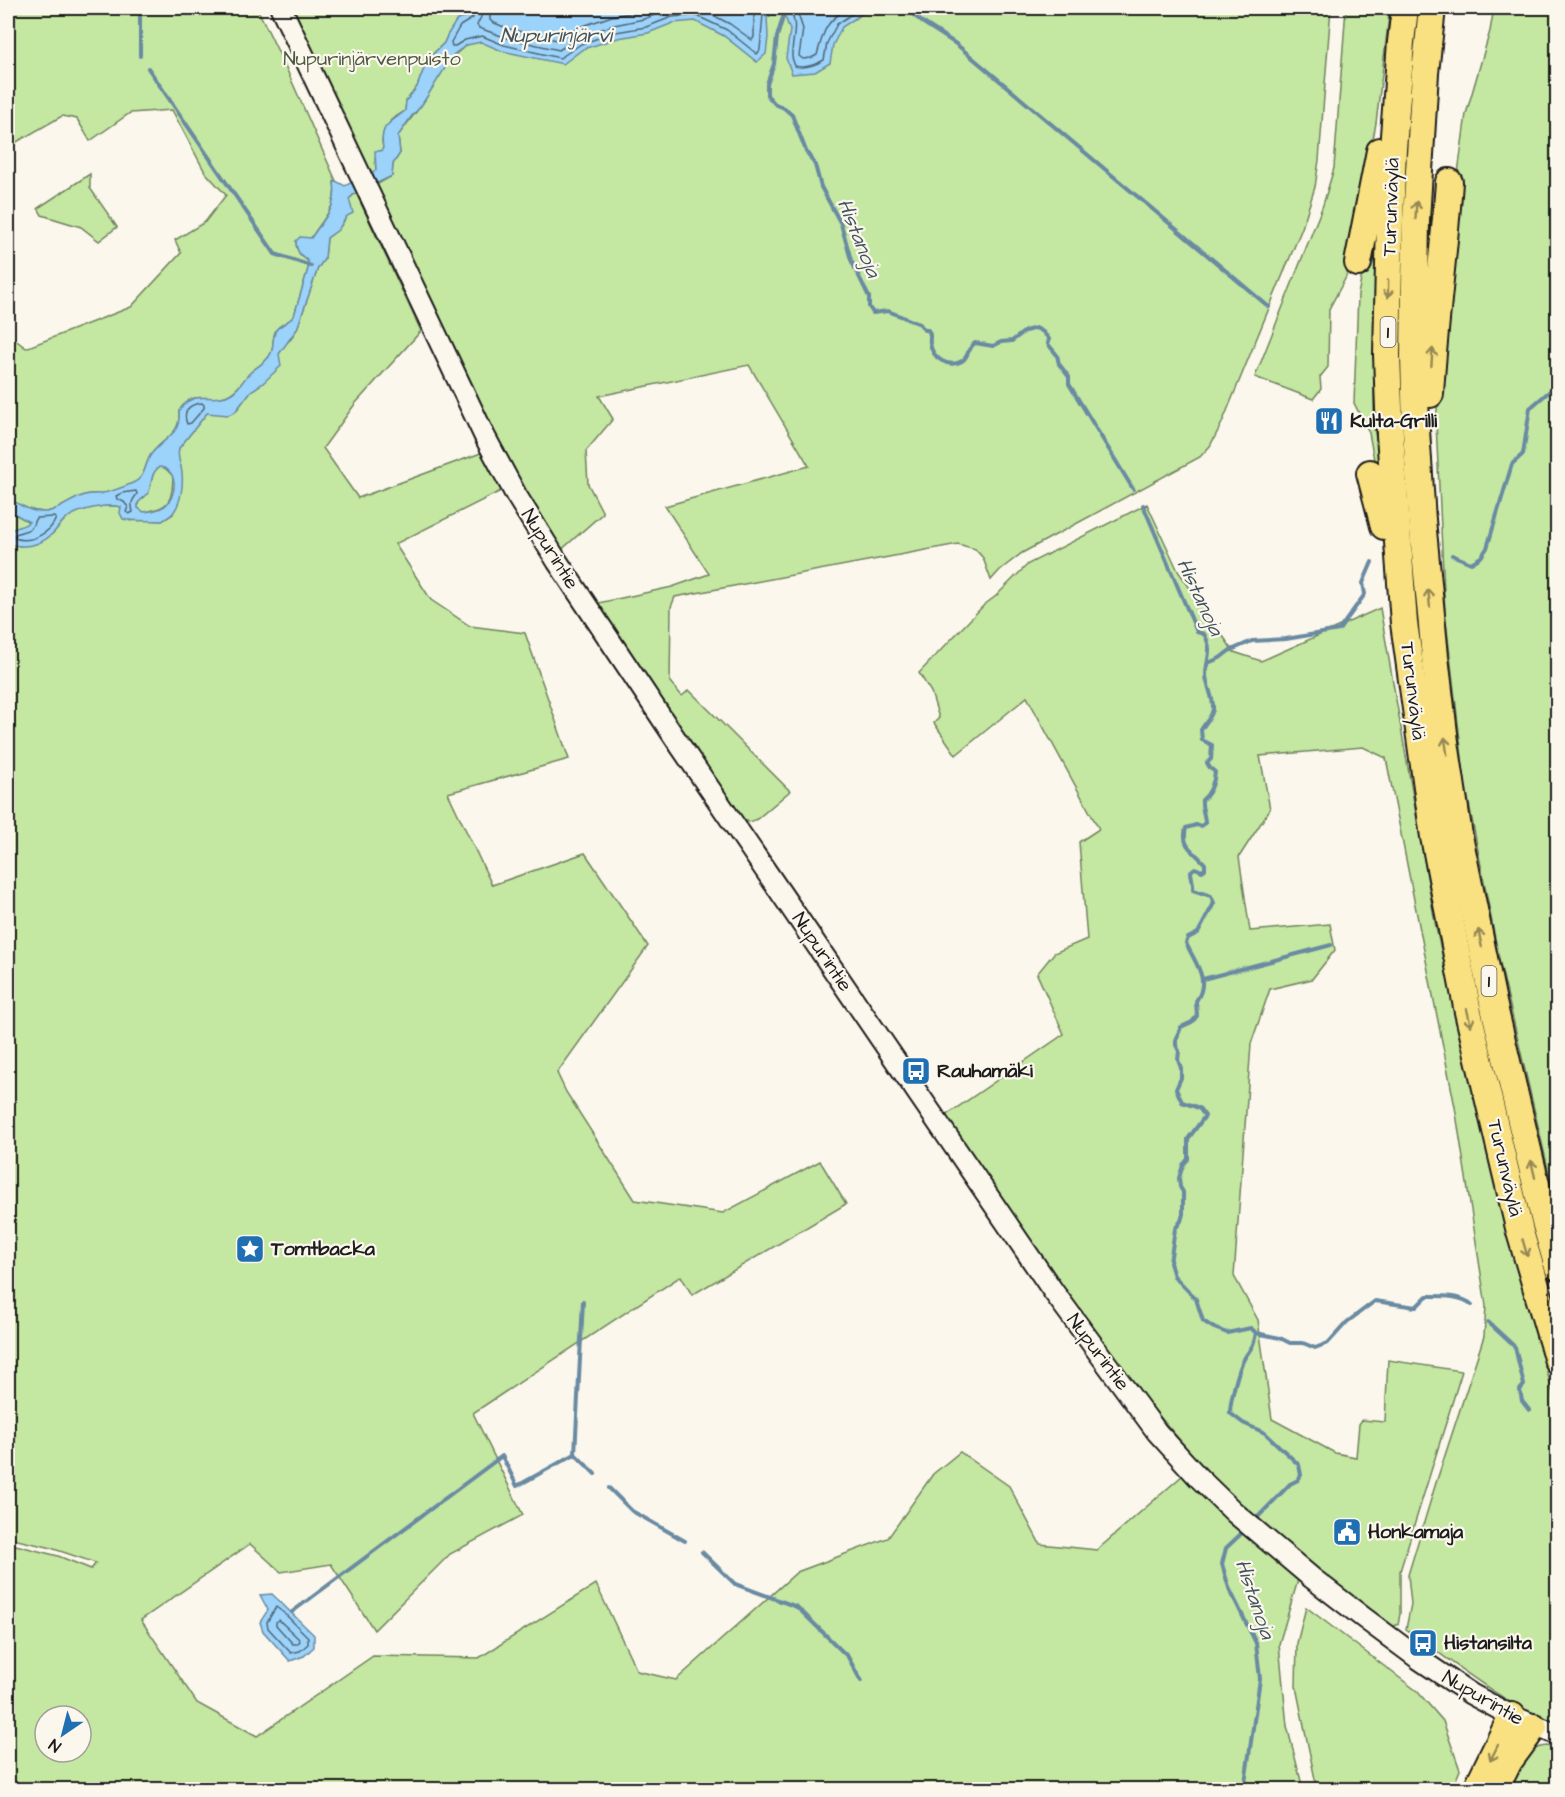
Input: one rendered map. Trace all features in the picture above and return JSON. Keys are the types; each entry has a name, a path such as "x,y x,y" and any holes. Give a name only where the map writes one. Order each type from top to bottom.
{"highway":[{"name":"Turunväylä","path":"1405,8 1390,218 1387,356 1390,435 1404,623 1434,837 1468,1012 1521,1232 1557,1361"},
{"name":"Turunväylä","path":"1432,8 1421,129 1414,278 1414,378 1422,520 1439,691 1459,836 1494,1007 1557,1267"},
{"path":"1358,262 1401,42"},
{"path":"1422,520 1432,351 1449,182"},
{"path":"1370,473 1404,623"},
{"path":"1476,1790 1535,1726"},
{"path":"1495,1790 1509,1761 1535,1726"}],"main road":[{"name":"Nupurintie","path":"281,8 484,437 516,495 557,561 1046,1282 1151,1424 1205,1484 1235,1513 1312,1578 1419,1659 1471,1694 1535,1726"}],"green space":[{"path":"8,8 257,8 336,181 334,182 332,206 325,218 311,238 296,241 299,252 308,261 308,269 294,316 276,330 272,350 267,359 251,372 232,393 221,398 191,399 185,404 179,411 178,425 175,430 150,455 143,474 138,480 101,494 85,495 46,512 31,510 8,498 8,337 10,336 26,348 131,307 181,253 175,240 205,222 226,195 205,172 172,110 130,113 90,141 77,119 62,116 8,147"},
{"name":"Nupurinjärvenpuisto","path":"290,8 641,8 767,16 824,8 1331,8 1315,187 1302,228 1222,423 1210,446 1200,457 1022,553 991,580 983,558 975,549 958,544 675,597 671,607 670,682 682,696 689,690 790,791 757,819 749,822 737,817 594,604 672,587 709,574 665,506 809,466 749,365 599,396 613,419 586,451 588,484 603,513 560,551 489,424 376,185 392,176 393,164 400,153 398,136 424,101 447,64 467,45 468,15 456,22 444,43 432,55 417,87 406,101 405,111 391,120 382,140 383,148 375,158 376,171 369,174"},
{"path":"1346,8 1390,8 1376,123 1351,260 1346,277 1329,309 1328,367 1320,377 1321,389 1313,399 1255,377 1323,205 1334,168"},
{"path":"1494,8 1557,8 1557,1207 1499,959 1465,783 1445,613 1436,423 1450,232 1466,114 1490,31"},
{"path":"90,174 90,188 117,227 99,241 81,227 42,215 38,208"},
{"path":"1380,190 1374,346 1374,428 1379,443 1381,481 1376,470 1369,433 1354,403 1358,294"},
{"path":"356,193 421,331 355,404 323,448 358,498 481,453 503,490 395,544 431,600 470,626 525,633 569,759 448,793 492,885 585,853 648,946 557,1073 566,1092 635,1200 723,1213 820,1161 846,1204 692,1295 681,1276 473,1413 523,1515 450,1554 374,1630 331,1564 281,1572 250,1544 141,1620 197,1703 257,1736 373,1656 479,1658 596,1584 637,1671 676,1680 797,1572 888,1538 933,1474 960,1452 1009,1486 1040,1544 1097,1550 1183,1475 1298,1580 1279,1644 1287,1726 1303,1789 8,1789 8,1543 58,1556 91,1569 96,1563 48,1547 8,1538 8,510 29,522 25,525 20,546 43,540 72,515 93,508 121,507 130,521 143,519 162,521 173,514 181,468 177,455 179,448 207,413 235,412 251,391 263,383 284,345 297,329 318,268 325,258 327,238 344,222 349,199"},
{"path":"159,467 164,467 173,476 171,497 160,508 144,512 138,508 138,503 148,493 153,475"},
{"path":"1147,504 1178,571 1234,652 1261,661 1380,608 1436,928 1494,1180 1557,1408 1557,1725 1498,1694 1406,1629 1411,1604 1408,1575 1484,1336 1486,1306 1455,1107 1386,758 1363,747 1260,756 1270,809 1239,857 1250,931 1330,924 1335,950 1312,979 1270,989 1251,1044 1234,1276 1258,1320 1272,1419 1335,1453 1356,1457 1359,1424 1362,1420 1385,1422 1388,1360 1462,1371 1400,1571 1398,1624 1391,1628 1315,1571 1236,1503 1194,1457 1134,1386 988,1181 945,1116 1064,1034 1037,974 1054,953 1087,939 1079,842 1099,829 1027,697 956,755 934,723 939,718 931,692 919,673 984,605 1028,564"},
{"path":"1306,1607 1417,1691 1443,1721 1460,1770 1452,1789 1317,1789 1296,1687 1297,1643"},
{"path":"1547,1746 1557,1750 1557,1789 1501,1790 1524,1755"}],"water":[{"name":"Nupurinjärvi","path":"467,8 871,8 842,27 833,45 830,63 815,72 792,74 786,58 790,30 784,14 767,17 766,54 757,62 724,36 695,21 673,23 648,33 618,38 583,49 563,64 502,51 481,42 467,45 454,54 421,106 398,136 400,153 393,164 392,176 354,194 349,199 353,213 347,216 338,230 327,238 325,258 318,268 297,329 279,354 281,366 251,391 235,412 228,415 207,413 179,448 182,491 172,514 162,521 132,520 123,519 120,513 121,507 93,508 67,518 50,536 40,542 24,546 12,545 8,537 9,533 29,522 8,510 8,498 31,510 46,512 85,495 107,492 135,482 143,474 150,455 175,430 178,425 179,411 185,404 197,398 218,398 232,393 251,372 267,359 272,350 276,330 294,316 308,269 308,261 299,252 296,241 300,237 311,238 325,218 334,199 334,182 345,186 376,170 375,151 381,151 383,148 384,129 405,111 406,101 417,87 432,55 444,43 456,21 468,15","holes":["159,467 166,469 173,478 172,497 161,508 144,512 138,508 138,503 148,493 156,470"]},
{"path":"272,1594 314,1635 314,1647 304,1656 290,1661 263,1631 260,1622 268,1610 260,1595"}],"waterway":[{"path":"140,8 140,56"},
{"path":"905,8 956,44 1269,307"},
{"name":"Histanoja","path":"784,14 777,37 774,64 767,84 767,95 775,104 792,115 806,151 815,165 821,187 841,224 851,260 869,297 869,307 873,313 888,311 920,324 924,330 928,330 931,348 937,357 951,364 964,360 975,343 993,346 1001,342 1012,341 1025,331 1036,328 1043,332 1049,339 1048,344 1057,355 1059,364 1069,377 1069,384 1133,489"},
{"path":"148,68 275,254 311,266"},
{"path":"1452,555 1471,563 1481,557 1487,548 1512,464 1523,454 1530,408 1558,384"},
{"name":"Histanoja","path":"1143,505 1197,632 1204,634 1209,645 1206,676 1213,705 1211,715 1201,730 1202,740 1212,745 1211,759 1207,763 1215,772 1214,780 1212,788 1202,800 1205,823 1201,826 1186,828 1185,840 1189,848 1205,864 1205,869 1202,871 1195,868 1191,871 1193,890 1211,896 1214,903 1198,933 1188,938 1186,943 1200,972 1202,986 1196,1001 1197,1016 1192,1022 1181,1027 1176,1040 1181,1068 1181,1078 1176,1089 1182,1102 1199,1108 1205,1116 1188,1139 1188,1159 1183,1165 1179,1178 1183,1192 1183,1214 1175,1229 1170,1263 1174,1276 1196,1299 1203,1321 1227,1333 1251,1328 1256,1333 1253,1345 1239,1370 1230,1413 1243,1423 1265,1433 1299,1465 1301,1475 1257,1518"},
{"path":"1208,663 1252,641 1286,639 1339,630 1365,594 1363,583 1372,562"},
{"path":"1203,979 1331,945"},
{"path":"1256,1333 1280,1338 1290,1343 1303,1343 1315,1348 1328,1343 1347,1322 1375,1301 1416,1307 1427,1296 1444,1296 1463,1299 1472,1305"},
{"path":"575,1454 583,1301"},
{"path":"1488,1322 1515,1347 1524,1385 1520,1390 1522,1401 1529,1410"},
{"path":"292,1612 502,1456 517,1486 575,1454 595,1474"},
{"path":"609,1488 632,1511 685,1541"},
{"name":"Histanoja","path":"1242,1533 1226,1548 1222,1564 1229,1588 1256,1643 1260,1679 1244,1790"},
{"path":"702,1552 735,1584 797,1607 848,1657 861,1681"}],"place":[{"name":"Kulta-Grilli","path":"1329,421"},
{"name":"Rauhamäki","path":"916,1071"},
{"name":"Tomtbacka","path":"250,1249"},
{"name":"Honkamaja","path":"1347,1532"},
{"name":"Histansilta","path":"1423,1643"}]}
